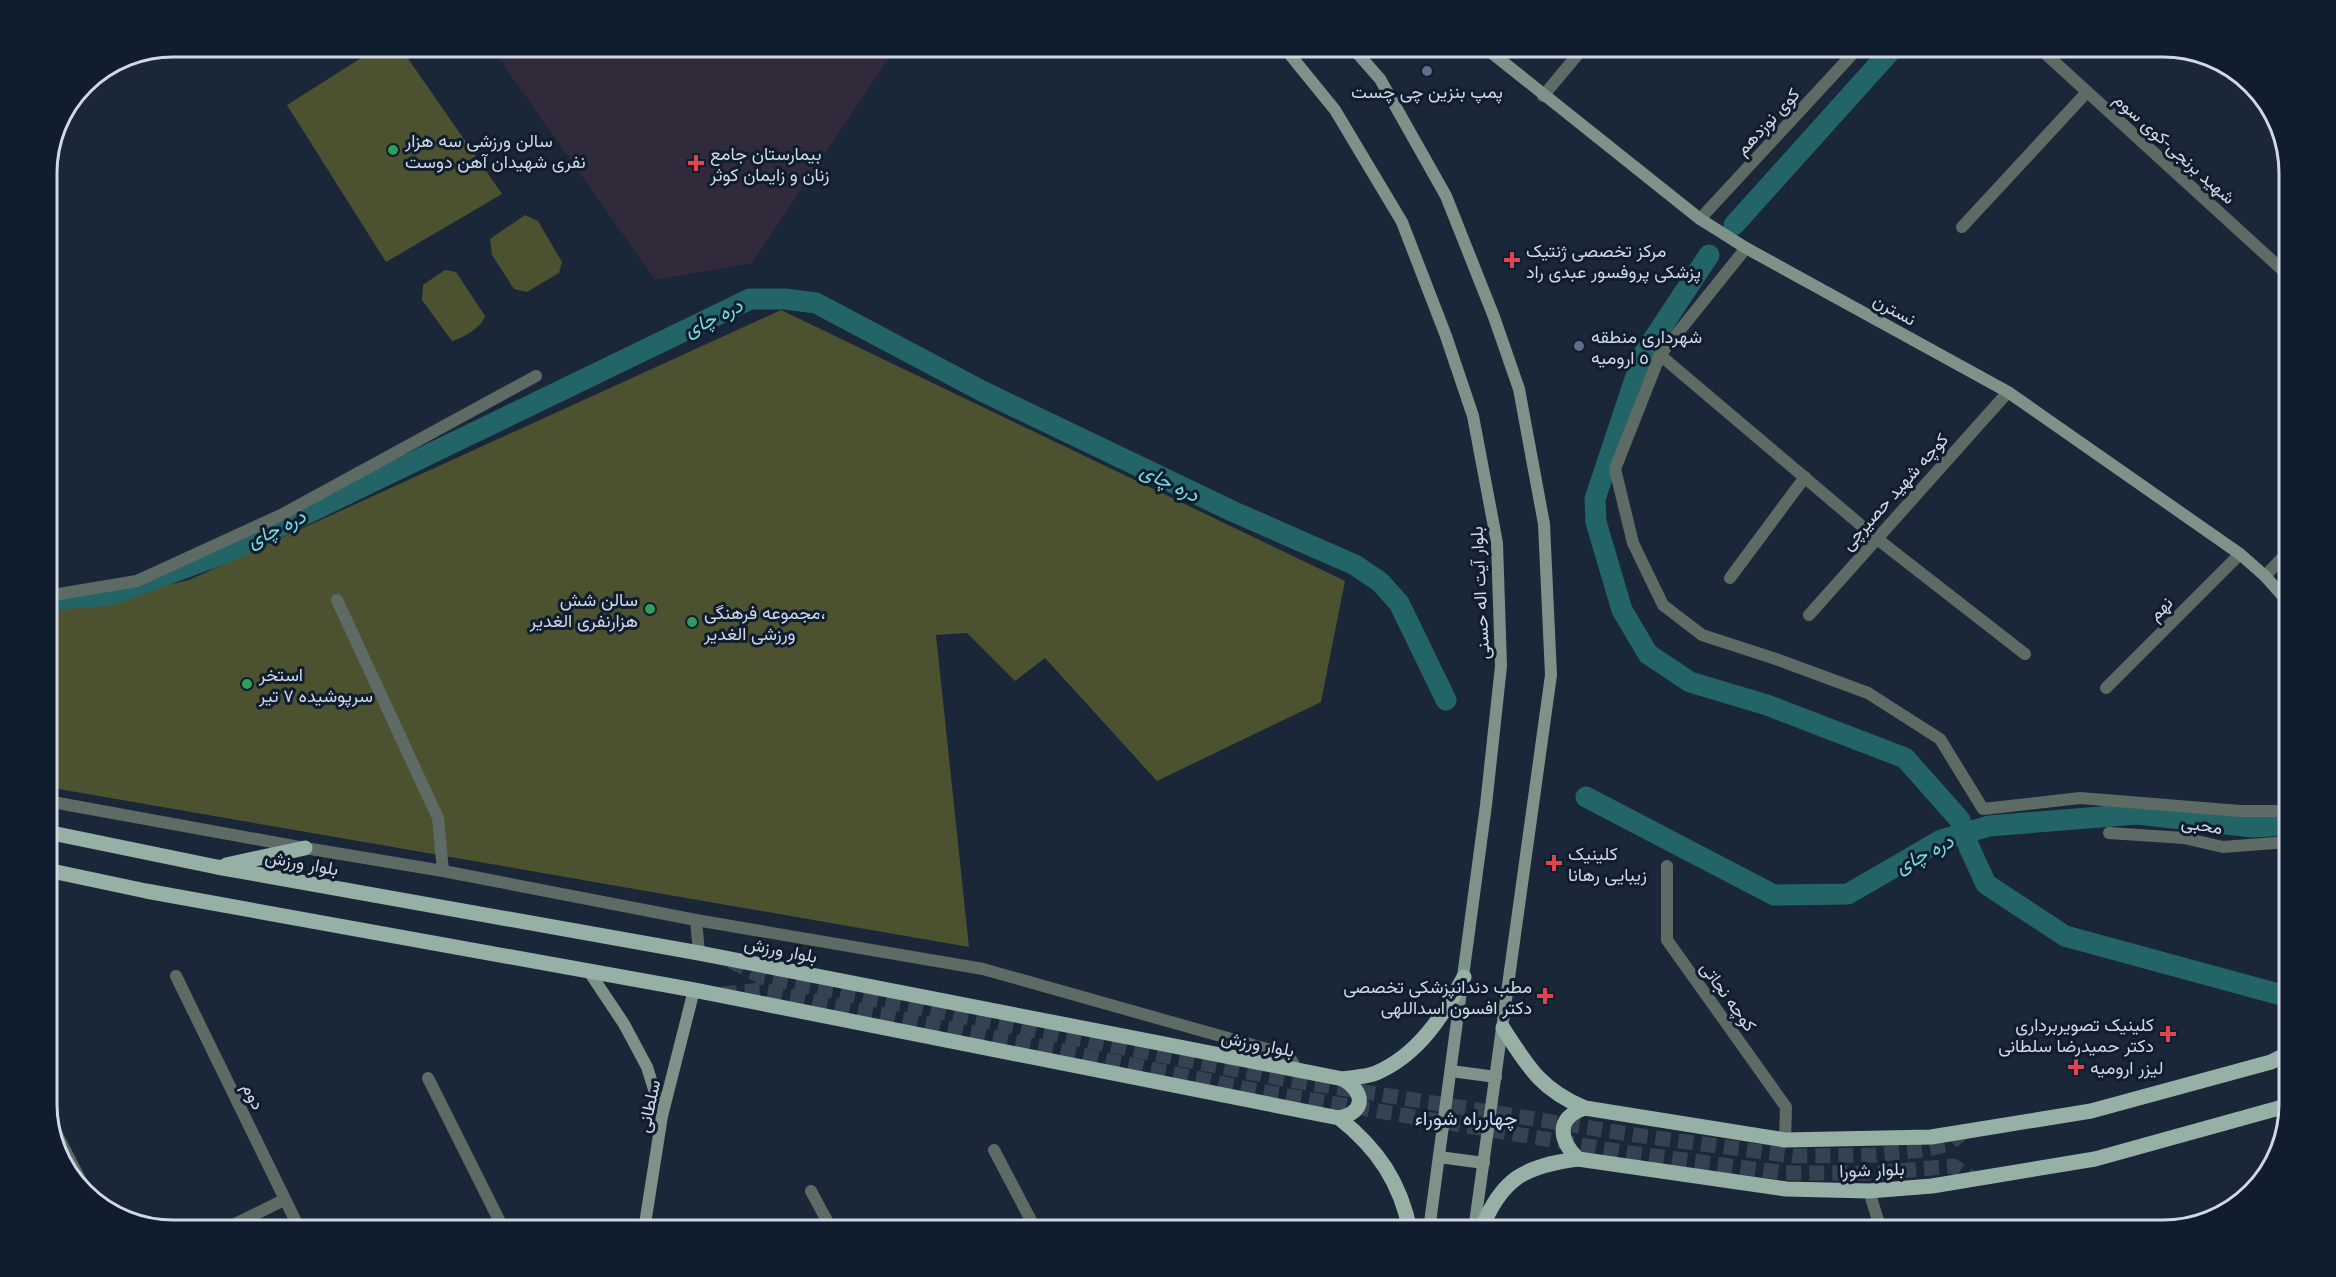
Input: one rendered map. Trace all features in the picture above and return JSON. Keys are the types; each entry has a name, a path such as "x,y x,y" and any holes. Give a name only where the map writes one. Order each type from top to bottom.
{"main road":[{"name":"بلوار آیت اله حسنی","path":"1292,57 1335,110 1402,222 1446,336 1473,416 1497,543 1502,666 1464,977 1430,1220"},
{"path":"1361,57 1380,79 1446,196 1494,317 1519,389 1544,524 1551,675 1475,1220"},
{"name":"نسترن","path":"1496,57 1700,219 1746,248 2008,392 2240,554 2279,592"},
{"name":"بلوار ورزش","path":"57,834 217,867 699,953 1343,1079 1375,1073 1402,1058 1425,1037 1443,1014 1464,977"},
{"path":"217,867 305,848"},
{"path":"57,872 146,891 694,990 1339,1118 1350,1116 1360,1101 1359,1092 1343,1079"},
{"path":"588,970 624,1024 647,1067 662,1116"},
{"name":"سلطانی","path":"646,1220 662,1116 694,990"},
{"name":"بلوار شورا","path":"1503,1028 1539,1080 1562,1098 1585,1108 1785,1140 1931,1137 2091,1111 2279,1058"},
{"path":"1451,1071 1496,1077"},
{"path":"1578,1159 1564,1140 1563,1129 1567,1118 1574,1112 1585,1108"},
{"name":"بلوار شورا","path":"1485,1220 1489,1208 1504,1188 1524,1173 1550,1162 1578,1159 1786,1189 1869,1191 1932,1186 2095,1159 2279,1108"},
{"path":"1339,1118 1362,1136 1383,1162 1396,1185 1407,1220"},
{"path":"1439,1157 1484,1163"}],"street":[{"path":"1543,96 1576,57"},
{"name":"کوی نوزدهم","path":"1700,219 1850,57"},
{"name":"شهید برنجی-کوی سوم","path":"2049,57 2279,267"},
{"path":"1962,226 2087,92"},
{"path":"1746,248 1660,355 1616,469 1633,543 1663,605 1702,635 1868,693 1940,739 1983,809 2080,798 2240,811 2279,811"},
{"path":"1660,355 1876,538 2025,654"},
{"path":"57,594 137,582 281,515 536,376"},
{"name":"کوچه شهید حصیرچی","path":"1809,615 2008,392"},
{"path":"1730,578 1805,477"},
{"name":"نهم","path":"2106,688 2240,554"},
{"path":"2265,576 2279,561"},
{"path":"337,600 438,818 443,871"},
{"path":"57,803 443,871 696,920 983,969 1288,1055 1298,1071"},
{"name":"محبی","path":"2109,834 2184,838 2223,847 2279,843"},
{"name":"کوچه نجاتی","path":"1667,866 1667,940 1786,1107 1785,1140"},
{"path":"696,920 699,953"},
{"name":"دوم","path":"176,976 295,1220"},
{"path":"428,1078 499,1220"},
{"path":"994,1150 1031,1220"},
{"path":"811,1191 827,1220"},
{"path":"1869,1191 1878,1220"},
{"path":"243,1220 284,1200"}],"shaded area":[{"name":"بیمارستان جامع زنان و زایمان کوثر","path":"498,57 891,57 752,263 655,280"}],"green space":[{"name":"سالن ورزشی سه هزار نفری شهیدان آهن دوست","path":"363,57 407,57 502,194 386,262 287,105"},
{"path":"525,215 538,221 562,262 559,273 527,292 514,289 492,255 490,239"},
{"path":"445,270 456,272 485,316 472,331 452,341 422,300 423,285"},
{"name":"مجموعه فرهنگی، ورزشی الغدیر","path":"781,310 1345,581 1321,702 1157,781 1045,658 1015,681 967,633 936,635 969,947 57,789 57,610 189,580"}],"waterway":[{"path":"1734,225 1885,57"},
{"path":"1709,255 1643,355 1595,499 1596,522 1622,610 1648,654 1690,682 1767,705 1905,758 1960,820 1969,847 1986,884 2065,936 2279,994"},
{"name":"دره چای","path":"57,599 111,595 225,553 750,299 785,299 816,303 982,391 1232,511 1355,565 1380,582 1399,603 1446,700"},
{"name":"دره چای","path":"1586,797 1774,895 1848,894 1941,840 1989,826 2137,814 2253,827 2279,826"}],"tunnel":[{"path":"731,961 764,978 1289,1080 1635,1135 1793,1156 1873,1155 1923,1150 1949,1144 1963,1132"},
{"path":"722,994 762,990 1259,1091 1623,1152 1786,1173 1878,1173 1953,1166 1974,1179"}],"place":[{"name":"پمپ بنزین چى چست","path":"1427,71"},
{"name":"سالن ورزشی سه هزار نفری شهیدان آهن دوست","path":"393,150"},
{"name":"بیمارستان جامع زنان و زایمان کوثر","path":"696,163"},
{"name":"مرکز تخصصی ژنتیک پزشکی پروفسور عبدی راد","path":"1512,260"},
{"name":"شهردارى منطقه ٥ ارومیه","path":"1579,346"},
{"name":"سالن شش هزارنفری الغدیر","path":"650,609"},
{"name":"مجموعه فرهنگی، ورزشی الغدیر","path":"692,622"},
{"name":"استخر سرپوشیده ۷ تیر","path":"247,684"},
{"name":"کلینیک زیبایی رهانا","path":"1554,863"},
{"name":"مطب دندانپزشکی تخصصی دکتر افسون اسداللهی","path":"1545,996"},
{"name":"کلینیک تصويربرداري دکتر حمیدرضا سلطانی","path":"2168,1034"},
{"name":"لیزر ارومیه","path":"2076,1067"}],"district":[{"name":"چهارراه شوراء","path":"1466,1117"}]}
